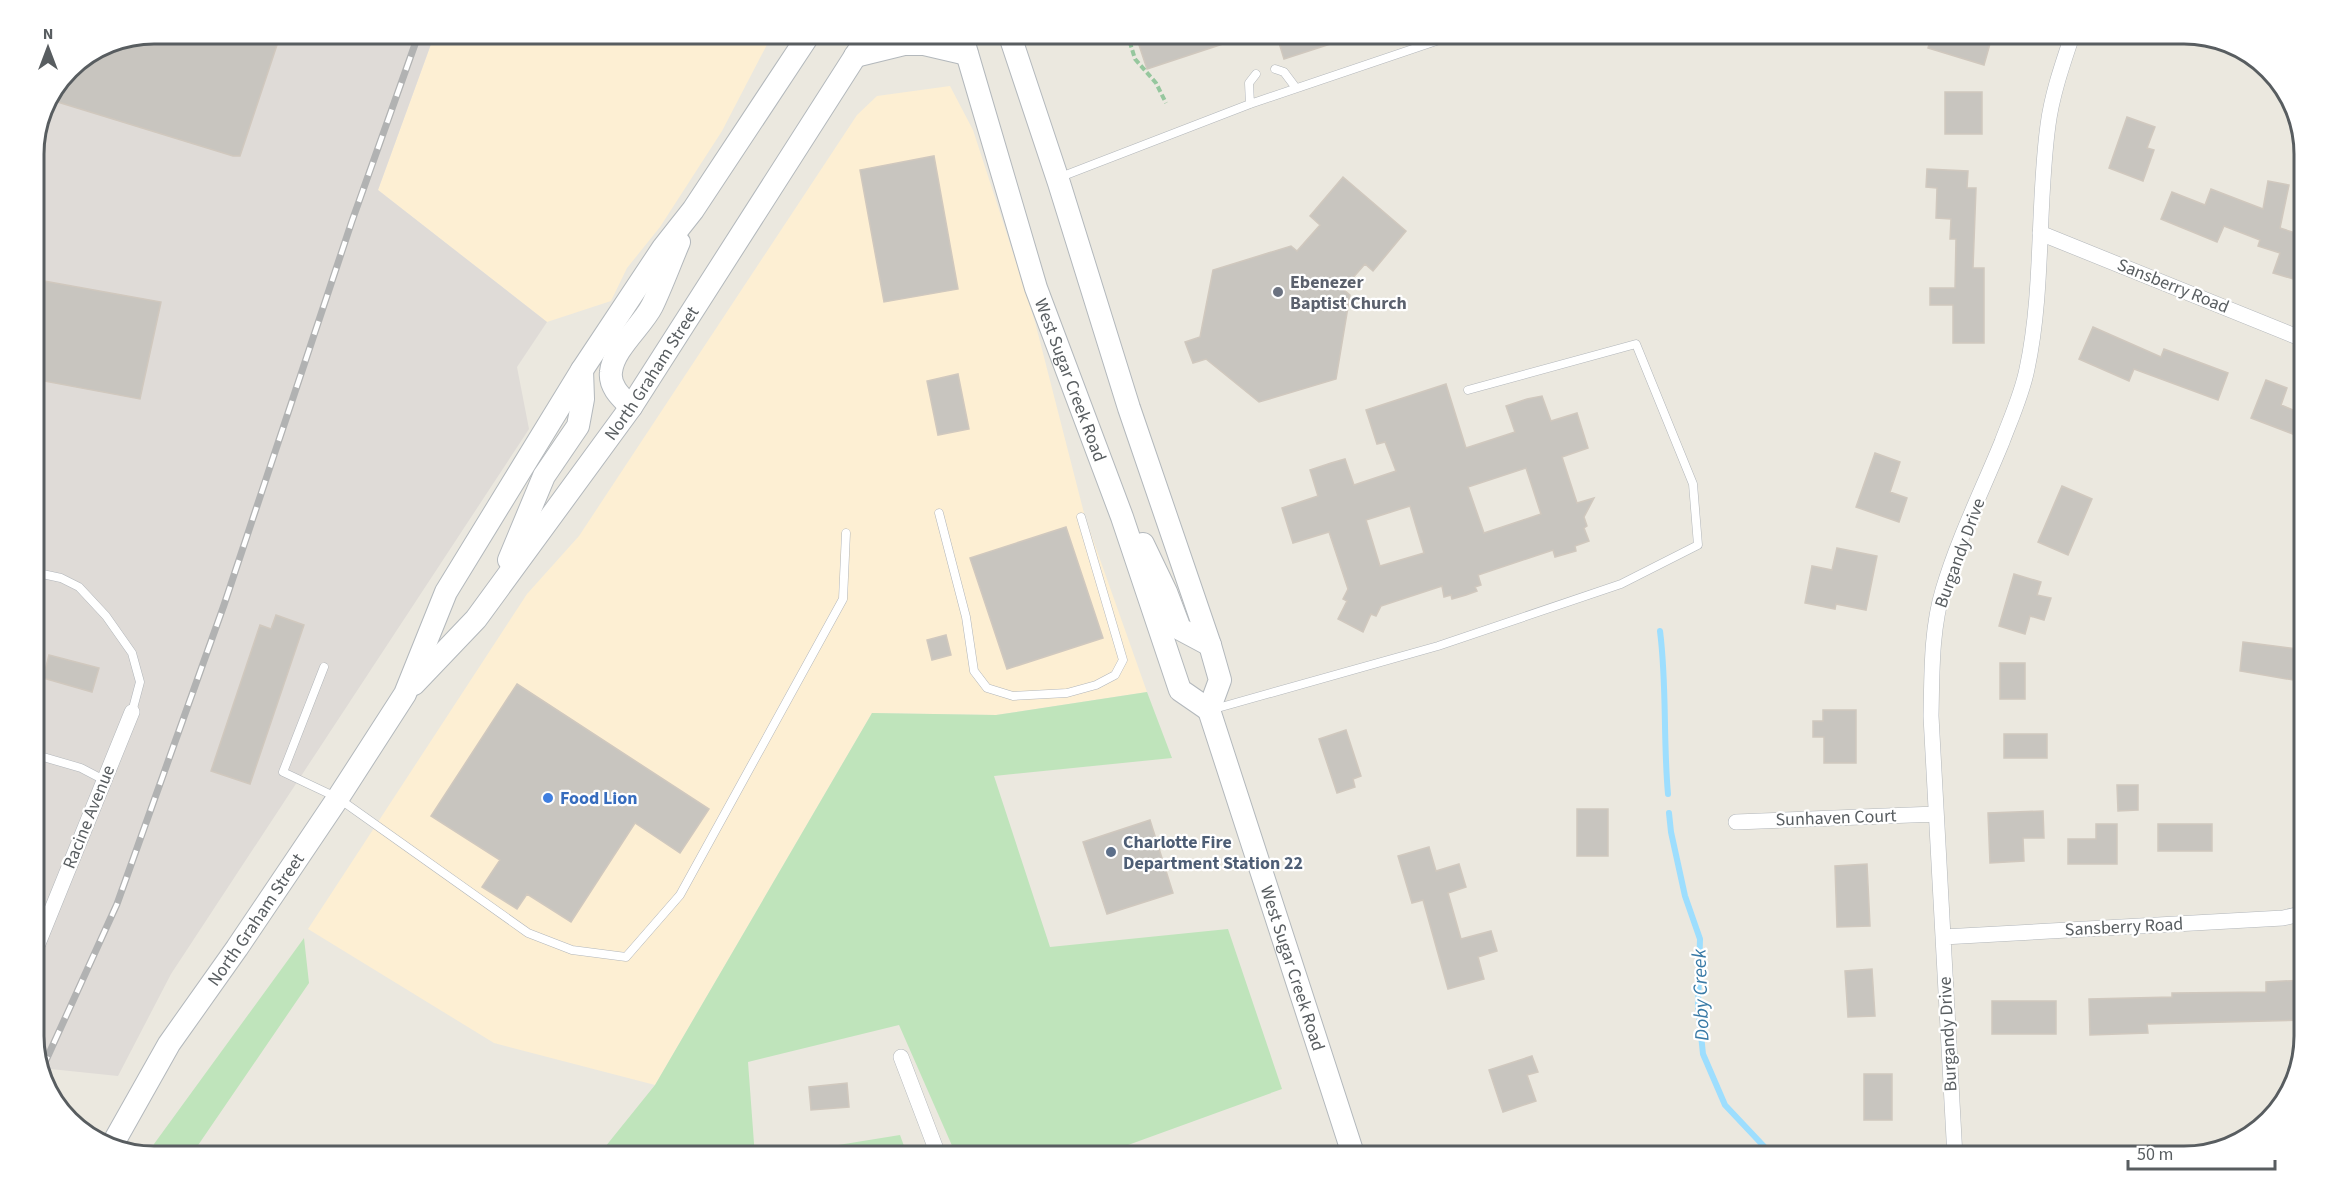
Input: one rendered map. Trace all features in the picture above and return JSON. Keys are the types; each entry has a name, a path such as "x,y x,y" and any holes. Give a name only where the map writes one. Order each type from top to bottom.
{"main road":[{"name":"North Graham Street","path":"405,694 446,592 582,370 663,248 693,210 803,44"},
{"name":"North Graham Street","path":"115,1140 169,1044 237,948 405,694 476,619 631,407 863,44"},
{"path":"855,56 904,44 964,44"},
{"name":"West Sugar Creek Road","path":"964,44 1036,288 1122,517 1180,690 1209,710 1350,1146"},
{"path":"1013,44 1129,408 1210,645 1220,680 1209,710"},
{"path":"631,407 613,385 611,373 615,359 651,308 693,210"},
{"path":"496,592 544,476 578,426 583,399 582,370"},
{"path":"1122,517 1146,548 1180,629 1210,645"}],"street":[{"name":"Burgandy Drive","path":"1953,1146 1931,716 1932,664 1938,613 1954,559 2013,413 2027,371 2034,328 2043,167 2048,122 2056,86 2069,44"},
{"name":"Sansberry Road","path":"2040,233 2294,336"},
{"name":"Racine Avenue","path":"44,929 132,712"},
{"name":"Sunhaven Court","path":"1736,822 1936,814"},
{"name":"Sansberry Road","path":"1943,937 2283,918 2294,916"},
{"path":"901,1057 935,1146"}],"lane":[{"path":"1057,178 1250,104 1427,44"},
{"path":"1275,69 1284,72 1296,88"},
{"path":"1250,104 1249,83 1256,74"},
{"path":"1209,710 1438,646 1621,584 1698,545 1693,484 1636,344 1468,390"},
{"path":"939,513 966,617 974,671 987,688 1013,696 1067,693 1096,685 1115,675 1123,660 1081,517"},
{"path":"324,667 283,772 338,798 528,933 572,951 626,957 680,895 843,598 846,533"},
{"path":"44,574 60,578 79,587 106,616 132,653 140,682 132,712"},
{"path":"44,757 81,768 104,780"}],"path":[{"path":"1131,44 1138,63 1156,83 1166,103"}],"shaded area":[{"path":"139,44 431,44 378,190 547,322 517,367 529,429 171,974 118,1076 48,1069 44,1043 44,139 47,125 58,99 74,78 78,78 81,71 99,58 118,49"},
{"path":"431,44 767,44 722,131 660,227 627,268 611,301 547,322 378,190"},
{"path":"950,86 973,130 1018,268 1035,322 1085,517 1147,692 996,715 872,713 655,1085 494,1043 308,929 527,594 579,536 857,115 877,96"}],"green space":[{"path":"1147,692 1172,758 994,776 1050,947 1228,929 1282,1089 1125,1146 952,1146 899,1025 748,1062 754,1146 606,1146 655,1085 872,713 996,715"},
{"path":"304,938 309,983 198,1146 153,1146"},
{"path":"900,1135 904,1146 832,1146"}],"building":[{"path":"139,44 277,44 240,156 233,156 57,102 66,87 74,78 78,78 81,71 99,58 125,47"},
{"path":"1139,44 1223,44 1147,69"},
{"path":"1279,44 1330,44 1284,59"},
{"path":"1929,44 1990,44 1984,65 1928,48"},
{"path":"1945,92 1982,92 1982,134 1945,134"},
{"path":"2127,117 2155,127 2147,148 2154,150 2143,181 2109,168"},
{"path":"934,156 958,289 884,302 860,170"},
{"path":"1927,169 1968,171 1967,188 1976,188 1973,268 1984,268 1984,343 1953,343 1953,305 1930,305 1930,288 1955,288 1956,239 1950,239 1951,219 1936,218 1937,188 1926,187"},
{"name":"Ebenezer Baptist Church","path":"1343,177 1406,231 1373,271 1365,264 1343,289 1350,295 1336,379 1259,402 1206,359 1193,363 1185,342 1200,337 1213,270 1291,246 1297,251 1320,225 1310,216"},
{"path":"2268,181 2289,185 2280,228 2294,232 2294,279 2273,273 2280,253 2258,246 2260,240 2224,226 2217,242 2161,219 2172,192 2205,205 2211,189 2263,209"},
{"path":"44,281 161,302 140,399 44,381"},
{"path":"2093,327 2161,357 2164,349 2228,373 2218,400 2134,369 2129,381 2079,359"},
{"path":"958,374 969,429 938,435 927,381"},
{"path":"2266,380 2287,388 2281,405 2294,410 2294,434 2251,418"},
{"path":"1446,384 1466,448 1515,432 1506,406 1527,399 1542,396 1551,421 1577,413 1588,448 1562,457 1577,503 1594,498 1584,517 1587,526 1584,528 1589,541 1575,546 1576,551 1555,557 1553,550 1478,575 1481,585 1475,587 1477,591 1466,595 1452,599 1451,595 1444,597 1442,586 1381,606 1376,616 1371,614 1363,632 1338,619 1347,601 1343,599 1348,589 1329,532 1293,543 1282,508 1318,496 1310,470 1331,463 1345,459 1354,485 1396,471 1385,442 1377,444 1366,410","holes":["1526,468 1541,514 1484,533 1468,487","1410,506 1424,553 1380,566 1366,520"]},
{"path":"1875,453 1900,462 1890,492 1907,498 1899,522 1856,507"},
{"path":"2062,486 2092,499 2068,555 2038,542"},
{"path":"1066,527 1103,638 1007,669 970,558"},
{"path":"1837,548 1877,556 1866,610 1836,604 1835,609 1805,603 1812,566 1832,570"},
{"path":"2014,574 2041,582 2037,595 2051,598 2044,620 2030,616 2025,634 1999,626"},
{"path":"276,615 304,625 250,784 211,771 260,625 271,629"},
{"path":"946,635 951,655 932,660 927,640"},
{"path":"2243,642 2294,649 2293,680 2240,671"},
{"path":"49,655 99,668 92,692 44,678"},
{"path":"2000,663 2025,663 2025,699 2000,699"},
{"name":"Food Lion","path":"517,684 709,809 680,853 635,823 571,922 527,894 517,909 482,887 500,860 431,816"},
{"path":"1823,710 1856,710 1856,763 1824,763 1824,737 1813,737 1813,721 1823,721"},
{"path":"1346,730 1361,776 1353,779 1355,787 1337,793 1319,739"},
{"path":"2004,734 2047,734 2047,758 2004,758"},
{"path":"2117,785 2138,785 2138,810 2118,811"},
{"path":"1577,809 1608,809 1608,856 1577,856"},
{"path":"2043,811 2044,838 2023,838 2024,861 1990,863 1988,813"},
{"path":"1150,820 1173,893 1107,914 1083,842"},
{"path":"2096,824 2117,824 2117,864 2068,864 2068,839 2096,839"},
{"path":"2158,824 2212,824 2212,851 2158,851"},
{"path":"1429,847 1436,871 1459,864 1466,887 1448,893 1461,939 1491,931 1497,951 1478,957 1484,979 1448,989 1423,900 1412,903 1398,856"},
{"path":"1867,864 1870,926 1837,927 1835,866"},
{"path":"1872,969 1875,1016 1848,1017 1845,971"},
{"path":"2294,981 2294,1020 2147,1024 2148,1033 2090,1035 2089,999 2172,997 2172,993 2266,992 2266,982"},
{"path":"1992,1001 2056,1001 2056,1034 1992,1034"},
{"path":"1532,1056 1538,1072 1527,1075 1536,1101 1503,1112 1489,1070"},
{"path":"1864,1074 1892,1074 1892,1120 1864,1120"},
{"path":"847,1083 849,1107 811,1110 809,1087"}],"waterway":[{"name":"Doby Creek","path":"1660,631 1664,672 1668,794"},
{"name":"Doby Creek","path":"1669,813 1685,896 1700,939 1698,1006 1703,1054 1725,1105 1764,1146"}],"railway":[{"path":"46,1059 117,904 224,605 352,221 415,44"}],"place":[{"name":"Ebenezer Baptist Church","path":"1278,292"},
{"name":"Food Lion","path":"548,798"},
{"name":"Charlotte Fire Department Station 22","path":"1111,852"}]}
